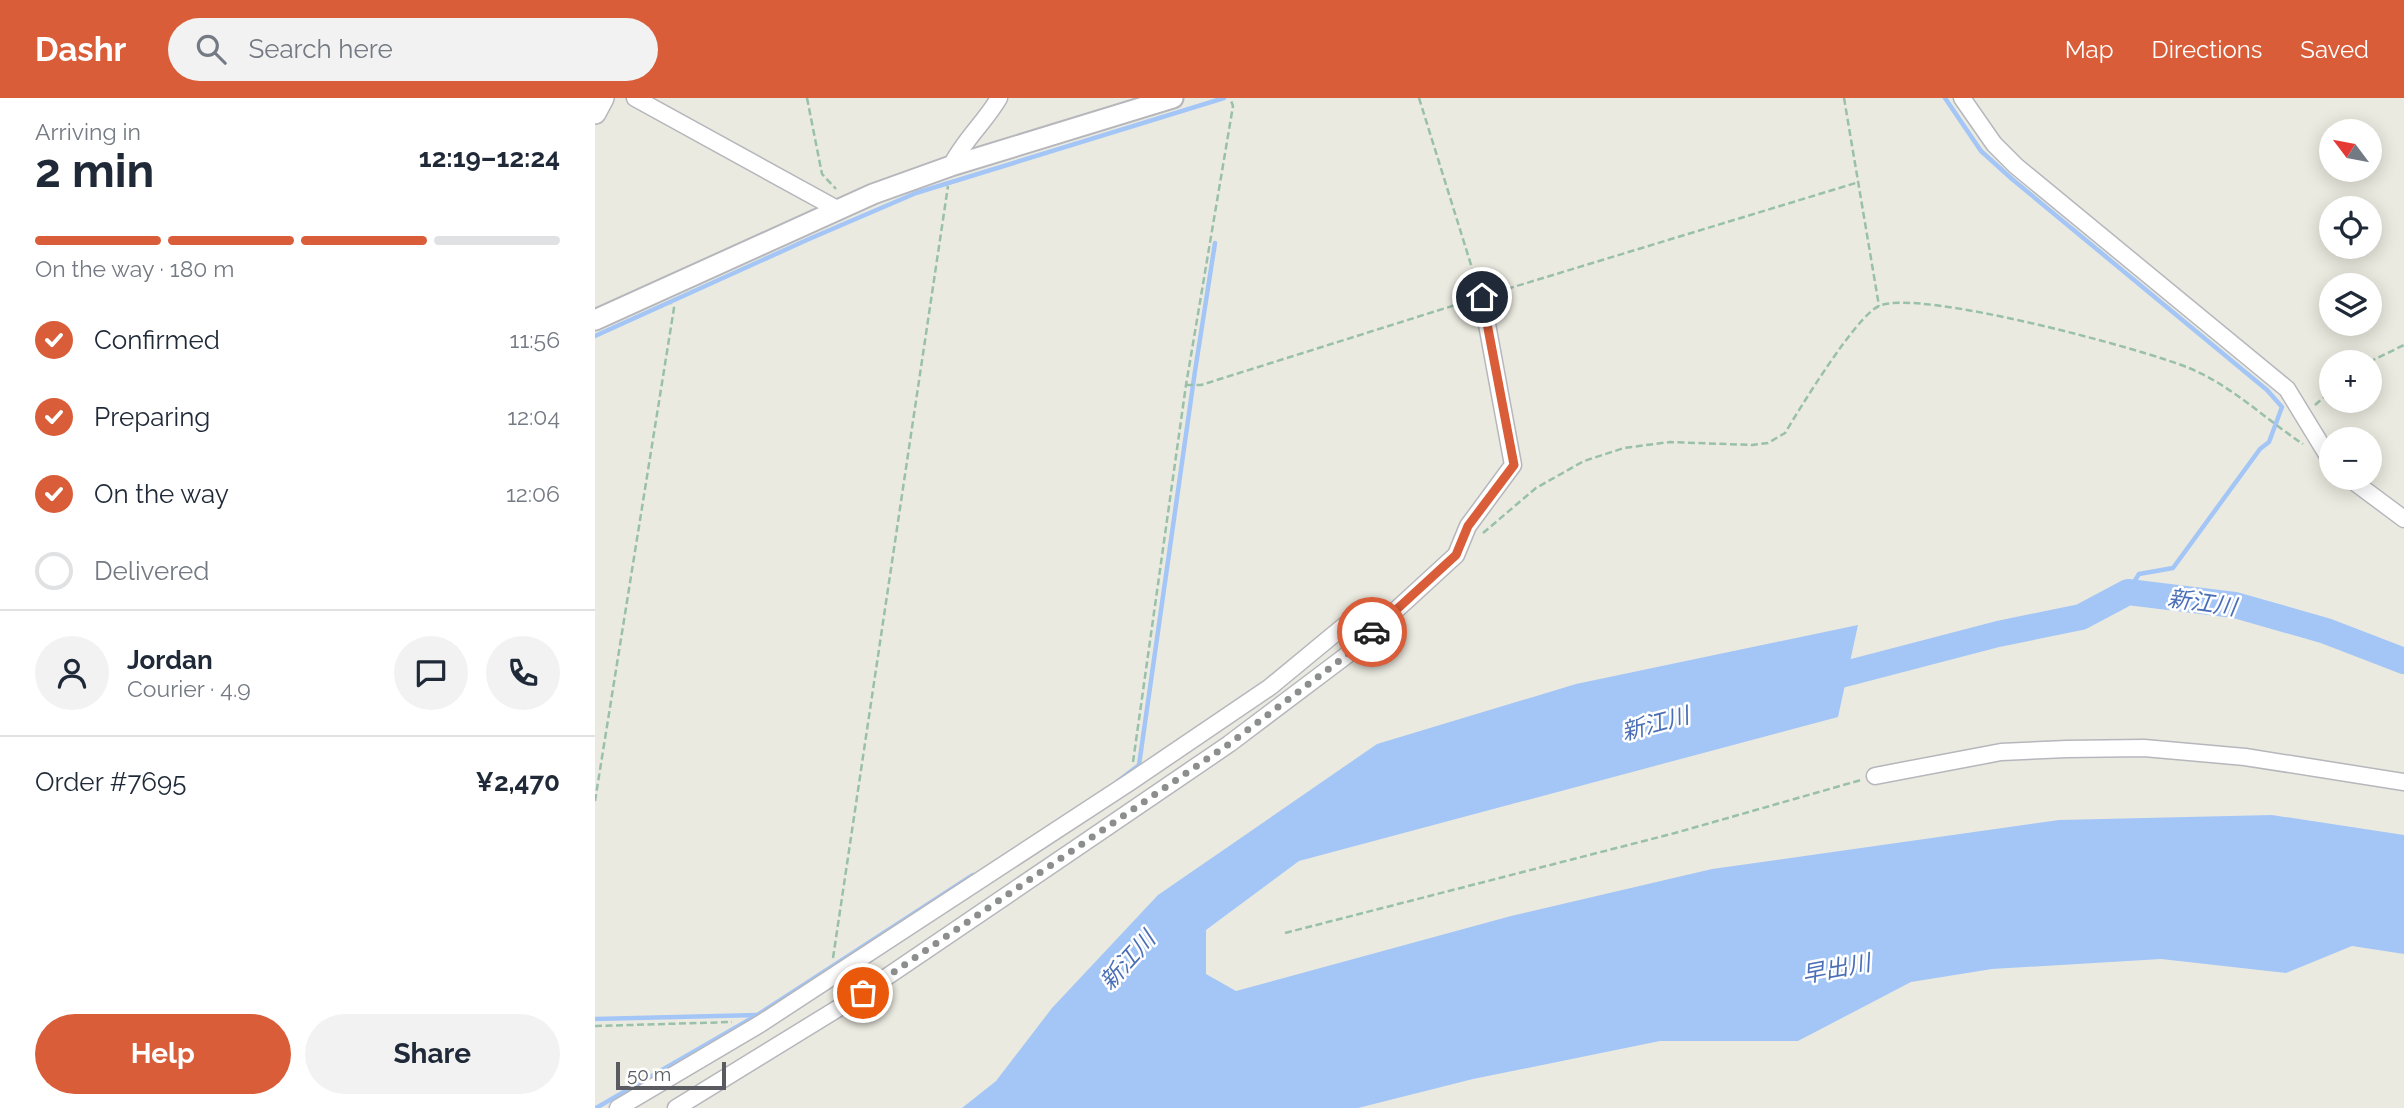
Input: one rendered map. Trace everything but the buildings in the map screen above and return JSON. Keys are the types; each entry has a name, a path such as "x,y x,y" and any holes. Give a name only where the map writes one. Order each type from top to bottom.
{"main road":[{"path":"595,113 603,98"}],"street":[{"path":"635,98 843,206"},
{"path":"951,166 960,148 989,115 999,98"},
{"path":"595,320 843,206 951,166 1173,98"},
{"path":"1962,98 1994,144 2017,166 2287,389 2302,417 2319,440"},
{"path":"676,1108 863,993 1229,744 1347,655 1456,555 1468,526 1514,465 1482,297"},
{"path":"2365,490 2404,519"},
{"path":"618,1108 760,1024 1130,782 1271,687 1350,621"},
{"path":"1875,776 2001,752 2067,748 2144,748 2245,757 2404,782"}],"path":[{"path":"807,98 822,174 843,206"},
{"path":"1130,782 1186,385 1233,106 1230,98"},
{"path":"1419,98 1482,297"},
{"path":"1844,98 1879,306"},
{"path":"829,979 951,166"},
{"path":"1186,385 1201,385 1859,182"},
{"path":"595,801 674,308 663,288"},
{"path":"1456,555 1536,488 1584,461 1624,448 1670,442 1752,445 1767,443 1785,433 1857,326 1879,306 1910,302 1941,305 2123,347 2190,368 2234,394 2319,454"},
{"path":"2382,356 2404,345"},
{"path":"2302,417 2319,402"},
{"path":"1285,933 1675,833 1875,776"},
{"path":"595,1026 735,1022 760,1024"}],"water":[{"name":"早出川","path":"1858,625 1838,717 1299,861 1206,930 1206,974 1236,991 1511,916 1712,869 2059,820 2272,815 2404,835 2404,954 2352,946 2286,973 2161,959 1992,969 1911,982 1798,1041 1660,1041 1473,1079 1358,1108 962,1108 996,1081 1052,1008 1158,895 1377,744 1576,684"}],"waterway":[{"path":"595,336 916,193 1224,98"},
{"path":"1945,98 1981,151 2267,390 2282,407 2269,442 2260,449 2173,568 2139,574 2128,592"},
{"path":"1118,781 1139,765 1215,243"},
{"name":"新江川","path":"1814,682 1998,634 2081,617 2128,592 2235,605 2326,631 2404,661"},
{"path":"596,1108 759,1014 973,875"},
{"path":"595,1019 758,1015"}],"way so far":[{"path":"863,993 1229,744 1347,655 1372,632"}],"route":[{"path":"1372,632 1456,555 1468,526 1514,465 1482,297"}]}
